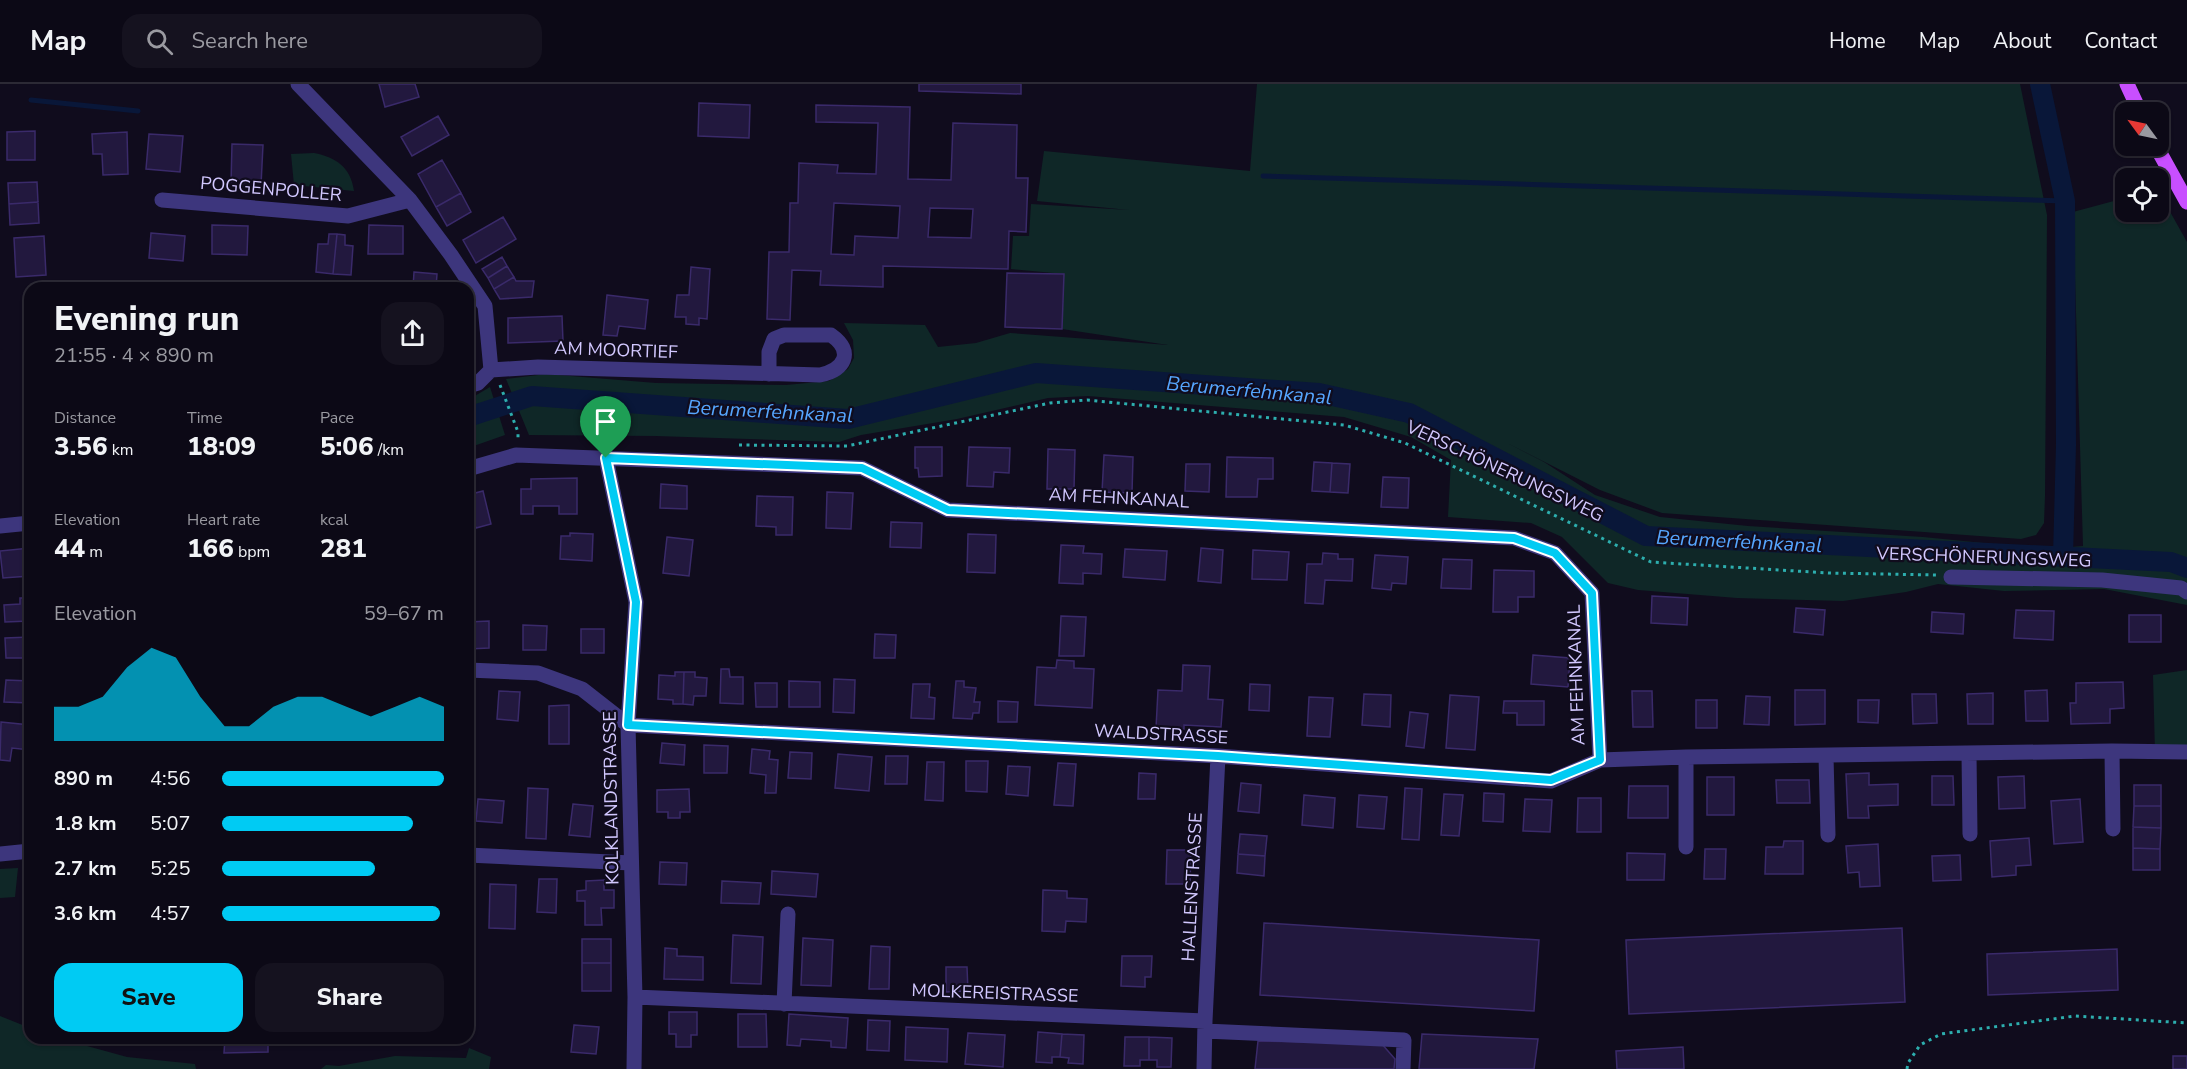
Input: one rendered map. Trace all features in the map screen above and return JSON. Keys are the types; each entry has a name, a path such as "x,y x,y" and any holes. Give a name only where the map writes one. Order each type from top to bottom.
{"main road":[{"path":"2127,84 2135,102"},
{"path":"2162,156 2187,202"}],"street":[{"path":"298,84 410,200 468,282"},
{"name":"POGGENPOLLER","path":"162,200 348,216 410,200"},
{"path":"474,290 485,306 495,377 474,385"},
{"name":"AM MOORTIEF","path":"495,377 538,367 769,374 820,375 832,372 841,365 845,356 844,347 831,335 784,335 774,339 769,352 769,374"},
{"name":"AM FEHNKANAL","path":"474,467 516,455 862,468 948,510 1514,538 1555,553 1592,593 1600,760"},
{"name":"KOLKLANDSTRASSE","path":"606,458 636,602 628,725 635,997 634,1069"},
{"path":"0,526 24,524"},
{"name":"VERSCHÖNERUNGSWEG","path":"1951,577 2102,580 2181,588 2187,592"},
{"path":"474,670 538,673 582,689 628,725"},
{"name":"WALDSTRASSE","path":"628,725 1218,756 1551,780 1600,760 2112,751 2187,752"},
{"path":"2112,751 2113,829"},
{"path":"1969,754 1970,834"},
{"name":"HALLENSTRASSE","path":"1204,1069 1218,756"},
{"path":"1826,756 1828,835"},
{"path":"1686,757 1686,847"},
{"path":"0,854 24,852"},
{"path":"474,855 631,863"},
{"path":"784,1004 788,914"},
{"name":"MOLKEREISTRASSE","path":"635,997 1205,1026 1404,1040 1403,1069"}],"path":[{"path":"495,377 518,432"},
{"name":"VERSCHÖNERUNGSWEG","path":"730,445 847,446 1050,403 1088,400 1344,425 1405,443 1651,562 1828,573 1951,577"},
{"path":"1908,1069 1908,1063 1920,1046 1941,1034 2075,1016 2187,1023"}],"green space":[{"path":"1257,84 2020,84 2047,215 2045,496 2044,523 2036,535 2021,539 1662,513 1600,490 1507,443 1544,462 1595,495 1660,517 1748,526 1923,537 2045,549 2083,546 2073,212 2115,201 2115,222 2169,222 2169,210 2187,242 2187,605 2104,589 2004,591 1938,584 1906,592 1843,601 1737,598 1638,590 1608,583 1562,537 1531,523 1448,517 1451,460 1411,437 1344,417 1088,396 1048,398 957,419 861,435 839,442 656,436 529,435 506,379 546,374 656,383 786,385 829,381 848,369 854,358 853,340 844,323 925,325 938,347 976,343 1010,333 1168,345 1062,329 1064,274 1011,269 1013,236 1029,236 1031,204 1129,210 1037,201 1044,151 1250,171"},
{"path":"314,153 329,157 341,164 346,169 354,191 294,185 291,154"},
{"path":"490,387 505,435 474,446 474,396"},
{"path":"2187,670 2187,752 2155,753 2153,675"},
{"path":"18,868 15,897 0,898 0,869"},
{"path":"0,1016 24,1026 24,1044 80,1044 127,1057 195,1064 196,1069 0,1069"},
{"path":"469,1048 491,1057 489,1069 321,1069 326,1065 339,1066 395,1056 466,1058"}],"building":[{"path":"379,84 415,84 419,97 385,107"},
{"path":"919,84 1021,84 1021,94 919,91"},
{"path":"699,103 750,105 749,138 698,136"},
{"path":"816,105 910,107 908,179 951,180 953,123 1017,125 1016,178 1028,178 1026,232 1009,231 1008,269 883,266 883,287 820,285 821,271 792,270 790,320 767,319 769,252 789,252 790,203 798,203 799,163 838,165 837,173 876,174 878,123 816,122","holes":["834,203 900,206 898,238 855,236 854,255 831,254","930,208 973,209 971,238 928,237"]},
{"path":"438,116 449,135 412,156 401,137"},
{"path":"35,131 35,160 7,160 7,132"},
{"path":"127,132 128,174 103,175 102,154 93,154 92,134"},
{"path":"149,134 183,136 180,172 146,169"},
{"path":"232,144 263,145 261,185 231,184"},
{"path":"442,160 461,193 436,207 418,174"},
{"path":"37,182 38,202 9,204 8,183"},
{"path":"461,193 471,212 447,226 436,207"},
{"path":"38,202 39,223 10,225 9,204"},
{"path":"503,217 516,239 476,263 463,240"},
{"path":"212,225 248,226 247,255 212,254"},
{"path":"369,225 403,226 403,254 368,254"},
{"path":"151,233 185,236 183,261 149,258"},
{"path":"329,234 337,234 333,274 316,272 318,244 328,244"},
{"path":"337,234 345,235 345,245 353,246 351,275 333,274"},
{"path":"44,236 46,275 16,277 14,238"},
{"path":"502,257 507,266 488,278 482,269"},
{"path":"507,266 514,277 494,289 488,278"},
{"path":"691,267 710,269 707,319 699,318 699,325 686,324 686,317 675,317 677,295 689,295"},
{"path":"414,272 437,274 436,282 413,282"},
{"path":"1007,273 1064,274 1062,329 1005,327"},
{"path":"514,277 516,281 534,281 532,297 500,299 494,289"},
{"path":"607,295 648,300 645,329 619,326 617,336 603,335"},
{"path":"562,316 563,341 508,343 508,318"},
{"path":"915,447 942,447 942,476 919,477 918,468 915,468"},
{"path":"969,447 1010,448 1009,473 994,472 993,487 967,486"},
{"path":"1048,449 1075,450 1074,489 1047,489"},
{"path":"1104,455 1133,457 1132,493 1102,492"},
{"path":"1227,457 1273,458 1273,479 1258,479 1257,497 1226,497"},
{"path":"1314,462 1332,463 1330,492 1312,491"},
{"path":"1332,463 1350,464 1348,493 1330,492"},
{"path":"1186,464 1210,464 1209,492 1185,491"},
{"path":"1383,477 1409,478 1408,508 1381,507"},
{"path":"577,478 577,514 559,514 559,506 533,506 533,514 521,514 521,489 531,489 531,479"},
{"path":"661,484 687,486 687,509 660,508"},
{"path":"474,490 475,493 483,491 491,524 476,528"},
{"path":"827,492 853,493 851,529 826,528"},
{"path":"757,496 793,497 792,535 776,535 776,527 756,526"},
{"path":"891,522 922,523 921,548 890,547"},
{"path":"570,533 593,534 592,561 560,559 561,536 570,536"},
{"path":"968,534 996,535 995,573 967,572"},
{"path":"667,537 693,540 689,576 663,573"},
{"path":"1061,545 1084,546 1083,553 1102,554 1101,574 1083,573 1083,584 1059,583"},
{"path":"1201,548 1223,550 1221,583 1198,581"},
{"path":"24,549 24,576 3,578 0,551"},
{"path":"1125,549 1167,551 1165,580 1123,577"},
{"path":"1253,550 1289,552 1287,580 1252,579"},
{"path":"1323,553 1338,554 1338,559 1353,559 1352,581 1325,580 1323,604 1305,603 1307,564 1322,564"},
{"path":"1375,555 1408,557 1406,584 1392,583 1391,590 1372,588"},
{"path":"1443,559 1472,560 1471,589 1441,588"},
{"path":"1494,570 1534,571 1534,597 1518,597 1518,612 1493,612"},
{"path":"1652,596 1688,598 1687,625 1651,623"},
{"path":"20,598 24,598 24,621 5,622 4,605 20,604"},
{"path":"1796,608 1825,610 1823,635 1794,632"},
{"path":"2016,610 2054,611 2053,640 2014,638"},
{"path":"1932,612 1964,614 1963,634 1931,632"},
{"path":"2129,615 2161,615 2161,642 2129,642"},
{"path":"1061,616 1086,617 1084,656 1059,656"},
{"path":"489,621 489,648 474,649 474,622"},
{"path":"523,625 547,626 546,650 523,650"},
{"path":"581,629 604,629 604,653 581,653"},
{"path":"875,634 896,635 895,658 874,658"},
{"path":"24,637 24,658 6,658 5,638"},
{"path":"1533,655 1570,658 1568,687 1531,684"},
{"path":"1057,660 1074,661 1074,668 1094,669 1092,708 1035,705 1037,667 1056,668"},
{"path":"1183,665 1210,666 1208,699 1223,700 1221,727 1184,725 1184,729 1156,728 1158,690 1182,691"},
{"path":"721,669 729,669 730,677 743,677 743,704 720,703"},
{"path":"675,672 684,672 683,704 673,704 673,700 658,699 659,675 675,676"},
{"path":"684,672 695,672 695,677 707,678 706,696 694,696 693,705 683,704"},
{"path":"834,679 855,680 854,713 833,712"},
{"path":"6,680 24,681 24,703 4,702"},
{"path":"789,681 820,682 820,707 789,707"},
{"path":"956,681 964,681 964,687 976,688 974,702 980,702 979,713 973,713 972,719 953,718"},
{"path":"2123,682 2124,708 2110,709 2110,723 2071,724 2070,703 2076,703 2076,683"},
{"path":"755,683 777,683 777,707 756,707"},
{"path":"913,684 930,684 929,697 935,698 934,719 911,718"},
{"path":"1250,684 1270,685 1269,711 1249,710"},
{"path":"1795,690 1825,690 1825,724 1795,725"},
{"path":"2047,690 2048,721 2026,721 2025,691"},
{"path":"499,691 520,692 518,721 497,719"},
{"path":"1632,691 1652,691 1653,727 1633,727"},
{"path":"1993,693 1993,724 1968,724 1967,694"},
{"path":"1364,694 1391,695 1390,727 1362,725"},
{"path":"1912,694 1936,694 1937,723 1913,724"},
{"path":"1450,695 1479,697 1475,750 1446,748"},
{"path":"1746,696 1770,697 1769,725 1744,724"},
{"path":"1309,697 1333,698 1330,737 1307,736"},
{"path":"1696,700 1717,700 1717,728 1696,728"},
{"path":"1858,700 1879,700 1878,723 1858,722"},
{"path":"998,701 1018,702 1017,722 998,722"},
{"path":"1504,701 1544,701 1544,725 1517,725 1517,713 1503,713"},
{"path":"569,705 569,744 549,744 549,706"},
{"path":"1410,712 1428,714 1424,748 1406,746"},
{"path":"1,722 24,724 24,749 12,748 10,761 0,760"},
{"path":"662,743 685,745 684,765 660,763"},
{"path":"704,745 728,746 727,773 704,773"},
{"path":"752,749 770,751 769,759 778,760 776,793 765,793 766,775 750,773"},
{"path":"790,752 812,753 811,779 788,778"},
{"path":"838,754 872,757 869,791 835,788"},
{"path":"886,756 908,756 907,784 885,784"},
{"path":"966,761 988,761 987,792 966,791"},
{"path":"927,762 944,762 943,801 925,800"},
{"path":"1058,763 1076,764 1073,806 1054,805"},
{"path":"1008,766 1030,767 1028,796 1006,794"},
{"path":"1139,773 1156,774 1155,799 1138,799"},
{"path":"1869,773 1869,785 1898,784 1898,805 1868,806 1869,818 1848,818 1846,774"},
{"path":"1932,776 1953,776 1954,805 1932,805"},
{"path":"2024,776 2025,808 1999,809 1998,777"},
{"path":"1707,777 1734,777 1734,815 1707,815"},
{"path":"1776,780 1809,780 1810,803 1777,803"},
{"path":"1241,783 1261,785 1259,813 1238,811"},
{"path":"2134,785 2161,785 2161,806 2134,806"},
{"path":"1629,786 1668,786 1668,818 1628,818"},
{"path":"528,788 548,789 546,839 526,838"},
{"path":"1405,788 1422,789 1419,840 1402,839"},
{"path":"689,789 690,812 680,812 680,818 668,818 668,812 657,812 657,790"},
{"path":"1484,793 1504,794 1503,822 1483,821"},
{"path":"1444,794 1463,795 1459,836 1441,835"},
{"path":"1304,795 1335,798 1333,828 1302,825"},
{"path":"1359,795 1387,797 1384,829 1357,827"},
{"path":"1578,798 1601,798 1601,832 1577,832"},
{"path":"478,799 504,801 502,823 476,821"},
{"path":"1525,799 1552,800 1550,832 1523,831"},
{"path":"2080,799 2083,842 2054,844 2051,801"},
{"path":"573,804 593,806 590,837 569,835"},
{"path":"2134,806 2161,806 2161,828 2133,827"},
{"path":"2133,827 2161,828 2160,849 2133,848"},
{"path":"1240,834 1267,836 1265,856 1238,854"},
{"path":"2029,838 2031,865 2016,866 2016,875 1992,877 1990,841"},
{"path":"1784,841 1803,841 1803,874 1765,874 1766,847 1783,847"},
{"path":"1878,844 1880,886 1860,887 1859,872 1848,873 1846,846"},
{"path":"2133,848 2160,849 2160,870 2133,870"},
{"path":"1705,849 1726,849 1725,879 1704,879"},
{"path":"1167,850 1191,850 1190,884 1166,884"},
{"path":"1627,853 1665,854 1664,880 1627,880"},
{"path":"1238,854 1265,856 1264,876 1237,873"},
{"path":"1960,855 1961,880 1933,881 1932,856"},
{"path":"660,862 687,863 686,885 659,884"},
{"path":"772,871 818,874 816,897 771,894"},
{"path":"539,879 557,879 556,913 537,912"},
{"path":"604,880 604,890 614,890 614,908 601,908 602,925 585,925 585,901 577,901 577,891 586,890 586,881"},
{"path":"722,881 761,883 759,904 721,903"},
{"path":"490,884 516,885 515,929 489,928"},
{"path":"1043,890 1067,891 1067,898 1087,899 1086,922 1066,921 1065,932 1042,931"},
{"path":"1264,923 1539,940 1534,1011 1260,995"},
{"path":"1902,928 1905,1002 1629,1014 1626,940"},
{"path":"733,935 763,937 761,984 731,983"},
{"path":"803,938 833,940 831,986 801,985"},
{"path":"582,939 611,939 611,963 582,963"},
{"path":"871,946 890,947 889,989 869,989"},
{"path":"665,948 677,949 677,956 703,957 703,980 664,979"},
{"path":"2117,949 2118,990 1988,995 1987,954"},
{"path":"1122,956 1152,956 1151,977 1145,977 1145,987 1121,986"},
{"path":"582,963 611,963 611,991 582,991"},
{"path":"946,967 967,967 968,991 946,992"},
{"path":"669,1012 697,1012 697,1035 691,1035 691,1047 676,1047 676,1034 669,1034"},
{"path":"738,1014 766,1014 767,1047 738,1047"},
{"path":"789,1014 848,1018 846,1048 831,1047 831,1041 801,1039 800,1046 787,1045"},
{"path":"868,1020 890,1021 889,1051 867,1050"},
{"path":"574,1025 599,1027 596,1054 571,1052"},
{"path":"906,1027 948,1029 947,1062 905,1060"},
{"path":"1038,1032 1062,1034 1060,1057 1052,1057 1052,1063 1036,1062"},
{"path":"968,1033 1005,1035 1003,1067 965,1064"},
{"path":"1062,1034 1084,1035 1083,1064 1068,1063 1069,1058 1060,1057"},
{"path":"1422,1034 1538,1039 1534,1069 1419,1069"},
{"path":"1125,1037 1149,1037 1149,1060 1140,1060 1140,1066 1124,1066"},
{"path":"1149,1037 1172,1038 1171,1067 1157,1067 1157,1060 1149,1060"},
{"path":"1258,1041 1381,1043 1395,1059 1394,1069 1255,1069"},
{"path":"225,1044 268,1044 268,1052 224,1053"},
{"path":"1683,1047 1684,1069 1617,1069 1616,1051"},
{"path":"2173,1056 2187,1056 2187,1069 2173,1069"}],"waterway":[{"path":"2040,84 2065,201 2066,445 2063,556"},
{"path":"31,100 138,111"},
{"path":"1263,176 2065,201"},
{"name":"Berumerfehnkanal","path":"474,415 532,396 848,419 1036,373 1319,393 1409,413 1646,536 2171,562 2187,568"}],"route":[{"path":"606,458 862,468 948,510 1514,538 1555,553 1592,593 1600,760 1551,780 1218,756 628,725 636,602 606,458"}]}
